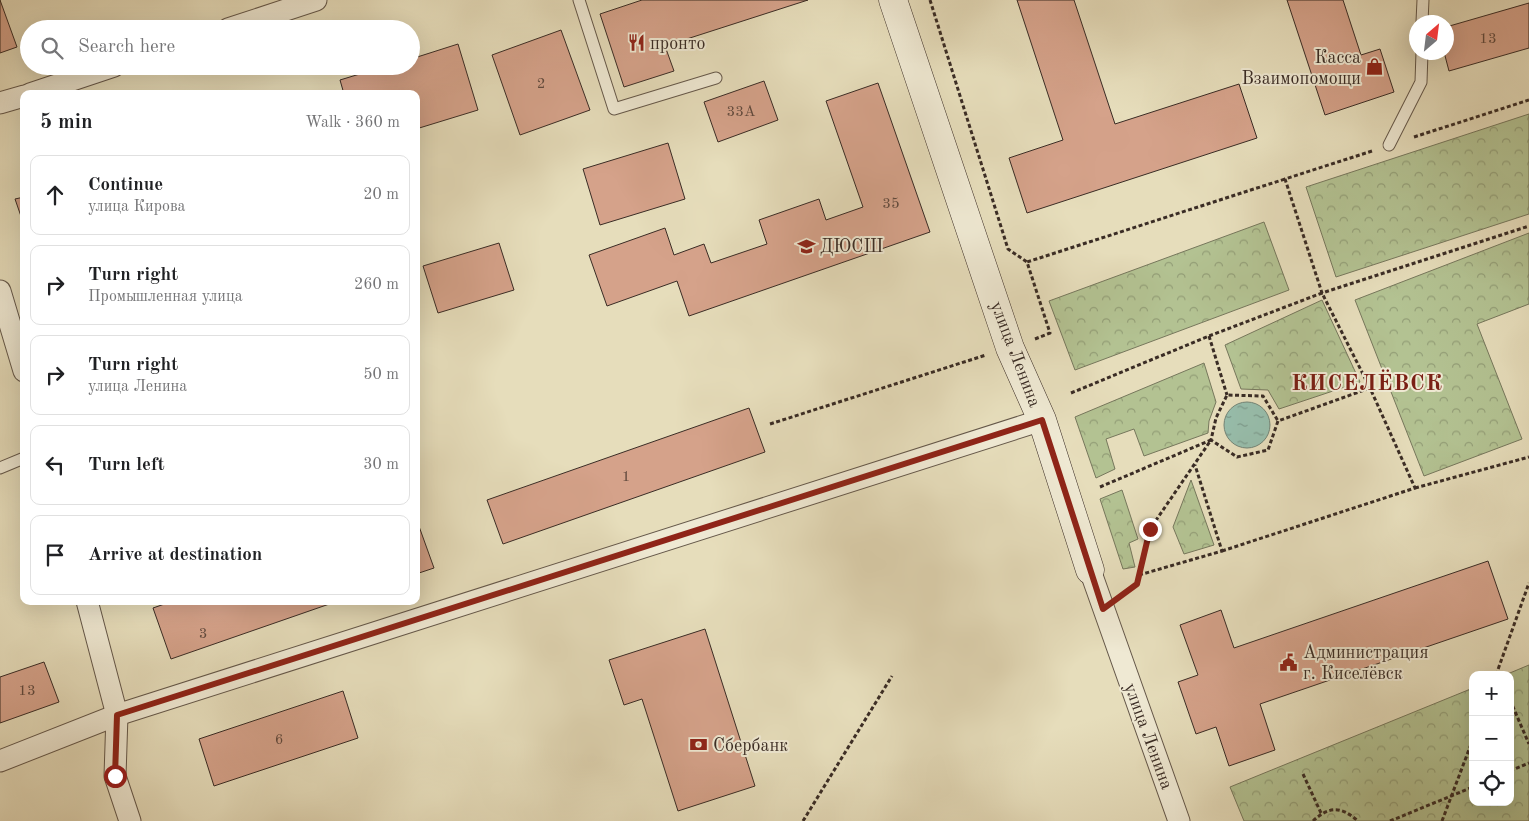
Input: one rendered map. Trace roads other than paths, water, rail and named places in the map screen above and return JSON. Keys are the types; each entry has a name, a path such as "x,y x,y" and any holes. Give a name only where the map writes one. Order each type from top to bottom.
{"street":[{"path":"255,20 316,0"},
{"name":"улица Ленина","path":"893,0 1010,348 1042,420 1103,609 1179,821"},
{"path":"42,90 87,75"},
{"path":"0,104 20,97"},
{"path":"0,291 20,358"},
{"path":"0,761 117,715 1042,420"},
{"path":"88,605 117,715 115,776 130,821"}],"lane":[{"path":"579,0 614,109 716,78"},
{"path":"1422,15 1423,0"},
{"path":"1389,145 1421,82 1422,60"},
{"path":"0,468 20,460"}],"water":[{"path":"1243,402 1251,402 1260,406 1266,412 1270,425 1266,438 1260,444 1251,448 1243,448 1234,444 1228,438 1224,429 1224,421 1228,412 1234,406"}],"place":[{"name":"пронто","path":"636,43"},
{"name":"Касса Взаимопомощи","path":"1375,67"},
{"name":"ДЮСШ","path":"806,246"},
{"name":"Администрация г. Киселёвск","path":"1289,662"},
{"name":"Сбербанк","path":"699,745"}],"district":[{"name":"КИСЕЛЁВСК","path":"1367,382"}]}
